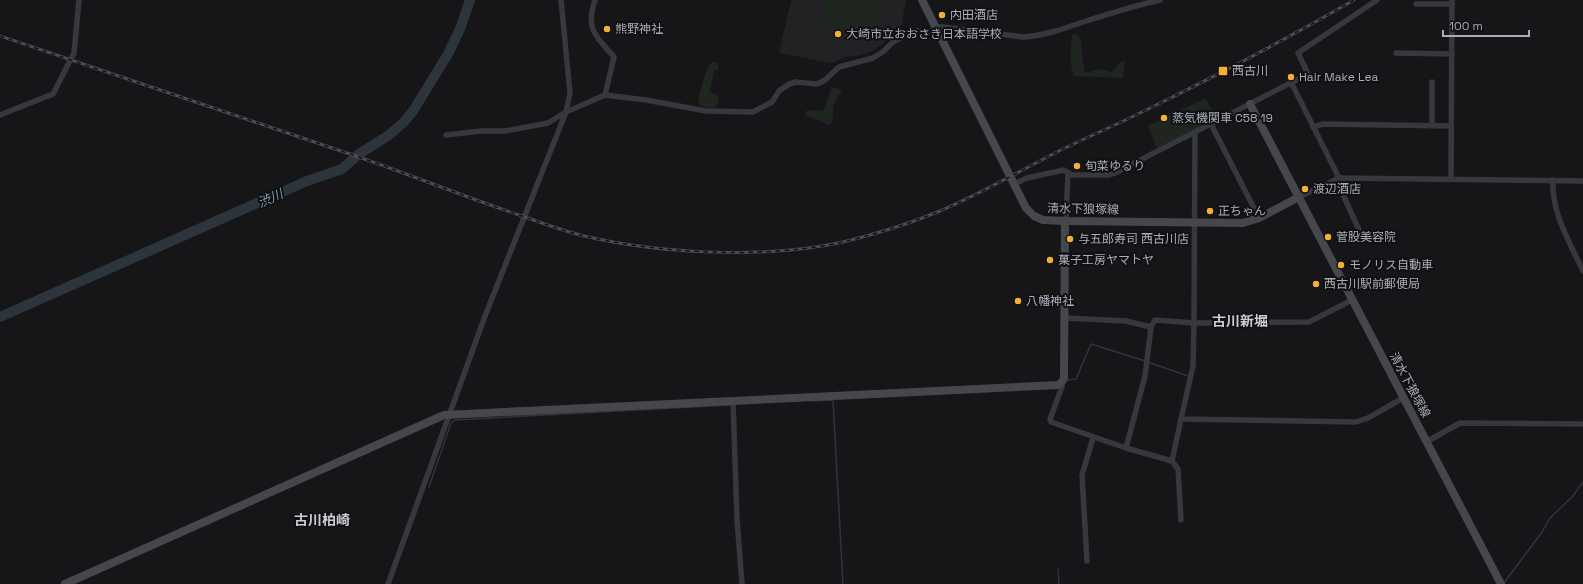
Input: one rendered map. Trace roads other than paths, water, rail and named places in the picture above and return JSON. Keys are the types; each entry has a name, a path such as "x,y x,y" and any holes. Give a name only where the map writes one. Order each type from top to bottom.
{"street":[{"path":"0,115 53,94 74,52 79,0"},
{"path":"388,584 448,415 566,112 570,92 561,0"},
{"path":"595,0 590,18 592,28 614,57 605,95"},
{"name":"清水下狼塚線","path":"922,0 1026,208 1034,216 1043,220 1065,221 1243,223 1259,218 1299,197"},
{"path":"446,135 481,131 505,131 548,123 566,112 605,95 706,110 753,112 772,102 779,91 789,84 796,82 817,84 839,67 873,58 884,51 896,40 916,31 933,31 936,27 967,29 1030,37 1063,29 1126,8 1160,0"},
{"path":"1014,184 1027,178 1064,170 1072,175 1115,174 1308,74 1298,53 1377,0"},
{"path":"1416,4 1452,2 1450,179"},
{"path":"1396,53 1452,54"},
{"path":"1291,82 1337,179 1359,230"},
{"path":"1432,82 1432,126"},
{"name":"清水下狼塚線","path":"1250,104 1500,583"},
{"path":"1211,124 1259,218"},
{"path":"1313,127 1323,124 1451,126"},
{"path":"1172,461 1193,366 1195,132"},
{"path":"1068,173 1065,221 1064,379 1050,419 1051,422 1093,438 1172,461 1178,469 1181,520"},
{"path":"1299,197 1337,179 1583,181"},
{"path":"1553,180 1552,190 1555,208 1583,271"},
{"path":"1126,448 1146,376 1151,327 1155,320 1194,322 1309,322 1352,300"},
{"path":"1065,318 1126,321 1151,327"},
{"path":"65,584 444,415 1059,385 1062,382"},
{"path":"1181,419 1356,422 1368,418 1403,398"},
{"path":"733,401 737,519 742,584"},
{"path":"1426,442 1460,423 1583,424"},
{"path":"1087,561 1082,475 1093,438"}],"waterway":[{"name":"渋川","path":"0,317 307,181 342,169 359,154 389,135 403,123 413,111 448,54 460,29 470,0"},
{"path":"1068,380 1076,379 1091,344 1145,361"},
{"path":"1148,362 1188,376"},
{"path":"811,401 833,400 843,584"},
{"path":"429,487 451,423 455,420 729,405"},
{"path":"1504,583 1542,532 1550,518 1572,497 1583,482"},
{"path":"1058,569 1059,584"}],"railway":[{"path":"0,36 366,160 568,232 646,247 714,252 748,252 781,251 843,242 868,236 940,211 1057,152 1196,85 1276,44 1354,0"}],"place":[{"name":"内田酒店","path":"942,15"},
{"name":"熊野神社","path":"607,29"},
{"name":"大崎市立おおさき日本語学校","path":"838,34"},
{"name":"西古川","path":"1223,71"},
{"name":"Hair Make Lea","path":"1291,77"},
{"name":"蒸気機関車 C58 19","path":"1164,118"},
{"name":"旬菜ゆるり","path":"1077,166"},
{"name":"渡辺酒店","path":"1305,189"},
{"name":"正ちゃん","path":"1210,211"},
{"name":"菅股美容院","path":"1328,237"},
{"name":"与五郎寿司 西古川店","path":"1070,239"},
{"name":"菓子工房ヤマトヤ","path":"1050,260"},
{"name":"モノリス自動車","path":"1341,265"},
{"name":"西古川駅前郵便局","path":"1316,284"},
{"name":"八幡神社","path":"1018,301"}],"district":[{"name":"古川新堀","path":"1240,321"},
{"name":"古川柏崎","path":"322,520"}]}
